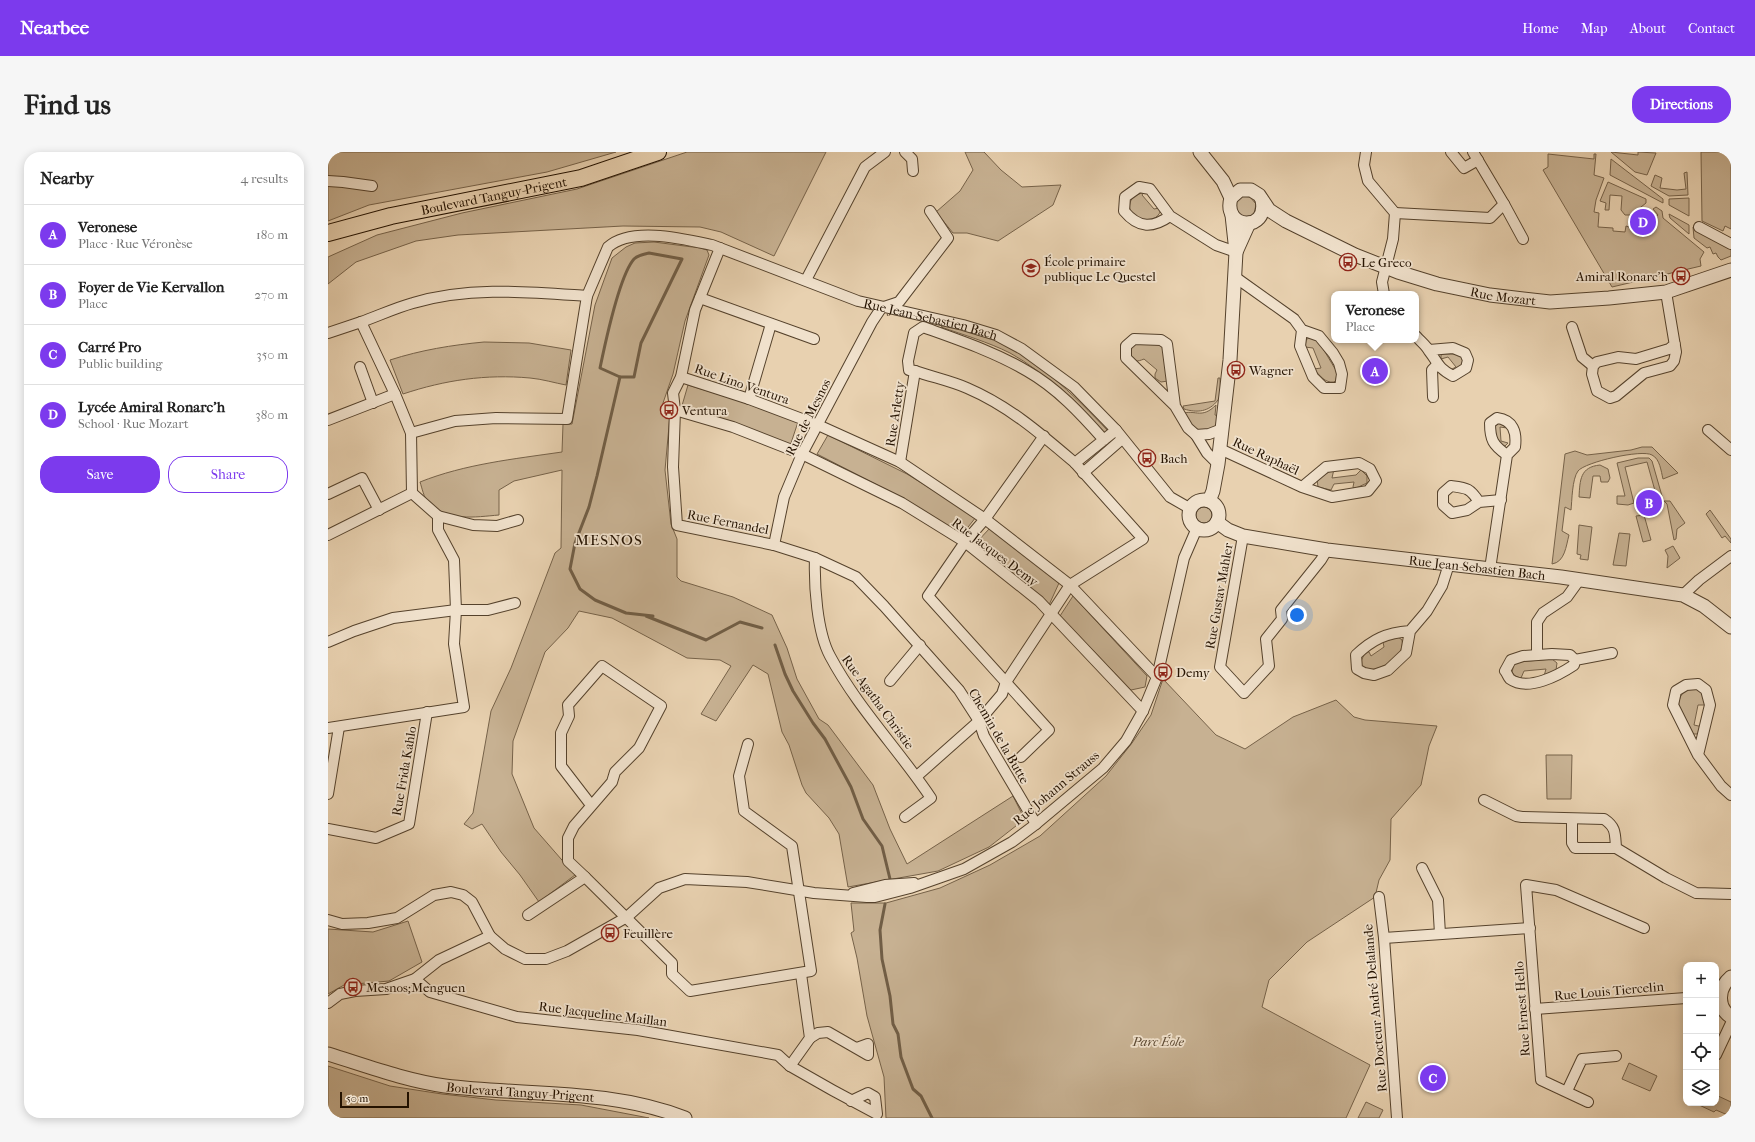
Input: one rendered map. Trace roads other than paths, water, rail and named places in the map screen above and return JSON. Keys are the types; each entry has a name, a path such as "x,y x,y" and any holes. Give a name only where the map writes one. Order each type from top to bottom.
{"main road":[{"name":"Boulevard Tanguy-Prigent","path":"328,233 391,216 581,178 658,152"},
{"path":"328,240 367,222"}],"street":[{"path":"806,280 865,168 885,152"},
{"path":"905,152 912,159 913,171"},
{"path":"1200,152 1223,181 1236,194"},
{"path":"1207,152 1232,182 1236,194 1230,210 1232,215 1236,252 1230,360 1218,464 1213,491 1209,501"},
{"path":"1366,152 1364,165 1368,181 1395,214 1393,239 1382,282 1384,291"},
{"path":"1451,152 1464,168 1475,156 1523,239"},
{"path":"328,181 372,186"},
{"path":"1170,216 1158,224 1145,224 1132,220 1124,211 1125,197 1140,187 1150,189 1170,216 1216,245 1236,252"},
{"path":"1236,194 1251,190 1255,192 1262,200 1263,206 1262,213 1254,221 1236,252"},
{"name":"Rue Mozart","path":"1262,200 1270,210 1286,221 1355,255 1385,267 1437,284 1490,295 1550,302 1609,298 1666,292 1731,270"},
{"path":"1395,214 1490,218 1504,204"},
{"path":"882,307 899,302 948,238 930,211"},
{"path":"1232,215 1240,222 1254,221"},
{"name":"Rue Mozart","path":"1254,221 1286,221"},
{"path":"1699,227 1731,244"},
{"name":"Rue Jean-Sebastien Bach","path":"586,296 608,247 613,243 629,237 647,235 690,240 720,248 858,301 963,325 1003,339 1022,349 1074,387 1116,430 1170,497 1191,509"},
{"path":"720,248 695,310 681,377 673,393 675,410 733,427 802,454"},
{"path":"1235,277 1294,319 1302,330 1319,336 1339,363 1342,374 1340,388 1324,388 1313,378 1300,346 1302,330"},
{"path":"328,333 414,303 464,293 507,291 586,296 567,419 496,418 455,421 411,433"},
{"path":"1666,292 1675,344 1676,352 1674,361 1670,366 1644,373 1616,396 1610,398 1598,391 1592,374 1593,366 1597,362 1618,357 1636,359 1669,349 1675,344"},
{"path":"700,298 814,339"},
{"name":"Rue de Mesnos","path":"774,545 784,497 802,454 872,322 882,307"},
{"path":"361,322 395,394 411,433 412,493 438,516 473,525 497,526 518,520"},
{"path":"749,399 771,324"},
{"path":"917,776 979,721 1002,694 1006,682 1070,585 1143,540 1075,463 1020,417 1002,405 966,388 909,370 908,361 914,333 923,327 994,354 1028,371 1076,409 1104,440"},
{"path":"1572,327 1582,357 1593,366"},
{"path":"1175,406 1167,344 1161,340 1134,339 1126,346 1126,358 1175,406 1188,428 1196,435 1207,453 1218,464"},
{"path":"1419,339 1444,371 1453,376 1466,368 1468,360 1465,353 1453,348 1429,350"},
{"path":"1433,397 1432,370 1437,364"},
{"path":"360,368 373,403"},
{"name":"Rue Arletty","path":"900,462 915,371"},
{"name":"Rue Lino Ventura","path":"681,377 749,399 818,425"},
{"path":"328,420 395,394"},
{"name":"Rue Fernandel","path":"675,410 673,467 677,525 774,545"},
{"name":"Rue Jacques Demy","path":"818,425 900,462 985,519 1070,585 1157,677"},
{"path":"1196,435 1209,434 1222,429"},
{"path":"1075,463 1116,430"},
{"path":"1708,430 1731,450"},
{"path":"1021,757 1049,730 928,596 965,542 985,519 1044,436"},
{"path":"1083,473 1122,439"},
{"name":"Rue Raphaël","path":"1220,449 1302,487 1332,497 1368,491 1376,480 1370,469 1359,463 1326,467 1302,487"},
{"name":"Rue Jacques Demy","path":"802,454 902,503 965,542 1039,601 1143,711"},
{"path":"1490,569 1507,455"},
{"path":"328,494 362,478 379,510"},
{"path":"328,535 412,493"},
{"path":"1479,502 1501,500"},
{"path":"1209,501 1219,512 1217,522 1211,528 1206,530 1197,528 1191,522 1191,509 1198,502 1209,501"},
{"path":"328,728 464,707 454,644 456,610 454,560 438,530 438,516"},
{"name":"Rue Jean-Sebastien Bach","path":"1217,522 1228,530 1243,536 1327,550 1580,579 1683,595 1704,606 1731,627"},
{"name":"Rue Johann Strauss","path":"490,936 505,949 525,960 546,959 567,951 626,917 659,888 685,879 747,882 814,893 843,895 885,885 925,882 964,869 1012,842 1103,768 1126,740 1143,711 1157,677 1184,558 1197,528"},
{"name":"Rue Gustav Mahler","path":"1243,536 1220,667 1244,693 1269,666 1266,639 1282,619 1281,610 1321,560 1327,550"},
{"name":"Chemin de la Butte","path":"774,545 816,558 856,577 920,646 958,690 979,721 988,742 1036,824"},
{"path":"1683,595 1699,580 1731,556"},
{"name":"Rue Agatha Christie","path":"816,558 814,576 819,620 829,655 865,710 917,776 931,798 905,817"},
{"path":"1410,631 1380,637 1368,644 1356,655 1357,669 1364,673 1374,675 1388,670 1406,653 1410,631 1428,611 1442,586 1449,564"},
{"path":"1537,655 1537,622 1543,613 1567,597 1580,579"},
{"path":"328,642 354,630 394,618 456,610 488,610 515,603"},
{"path":"890,681 920,646"},
{"path":"1575,660 1612,653"},
{"path":"1537,655 1570,655 1575,660 1574,665 1550,680 1521,683 1510,679 1505,671 1511,660 1537,655"},
{"path":"591,805 561,766 561,733 569,716 568,705 602,666 661,706 639,748 615,772 612,782 574,826 568,838 568,862 672,963 672,974 690,991 811,972 792,846 744,811 739,776 748,744"},
{"path":"1698,755 1710,706 1706,690 1698,684 1686,685 1676,691 1673,705 1698,755 1721,786 1731,795"},
{"name":"Rue Frida Kahlo","path":"328,829 376,838 409,824 427,712"},
{"path":"328,794 339,727"},
{"path":"1484,800 1516,816 1604,819 1612,824 1615,834 1616,848"},
{"path":"1572,819 1572,843 1575,848 1616,848 1666,878 1696,893 1731,894"},
{"path":"1422,868 1438,900 1440,934"},
{"path":"528,915 585,877"},
{"name":"Rue Ernest Hello","path":"1588,1102 1541,1080 1526,885 1556,890 1644,928"},
{"path":"328,920 342,924 368,923 397,918 434,895 451,892 462,894 472,902 490,936 439,960 415,979 386,989 355,991 340,994 328,1003"},
{"name":"Rue Docteur André Delalande","path":"1379,897 1384,938 1397,1118"},
{"path":"1384,938 1530,928"},
{"path":"801,974 810,1038"},
{"path":"1719,993 1725,982 1731,977"},
{"name":"Rue Jacqueline Maillan","path":"415,979 430,992 517,1017 645,1031 778,1055 790,1066 852,1101"},
{"name":"Rue Louis Tiercelin","path":"1535,1009 1683,998"},
{"path":"1719,998 1722,1006 1731,1017"},
{"path":"1719,1048 1731,1022"},
{"path":"790,1066 810,1038 818,1033 828,1032 857,1048"},
{"name":"Boulevard Tanguy-Prigent","path":"328,1045 357,1064"},
{"name":"Boulevard Tanguy-Prigent","path":"328,1054 406,1079 445,1086 579,1095 646,1106 685,1118"},
{"path":"1567,1091 1582,1059 1616,1056"}],"waterway":[{"path":"649,253 682,259 641,343 634,377 620,377 600,368 609,327 618,295 628,268 635,258 649,253"},
{"path":"620,377 589,507 575,543 570,569 580,589 595,600 626,613 653,616 646,616 706,640 740,622 762,628"},
{"path":"775,645 785,674 793,691 825,739 851,787 863,819 882,846 890,879"},
{"path":"885,904 880,930 882,959 890,996 893,1024 898,1034 901,1057 913,1089 921,1096 932,1118"}],"place":[{"name":"Lycée Amiral Ronarc'h","path":"1643,222"},
{"name":"Le Greco","path":"1348,262"},
{"name":"École primaire publique Le Questel","path":"1031,268"},
{"name":"Amiral Ronarc'h","path":"1681,276"},
{"name":"Wagner","path":"1236,370"},
{"name":"Veronese","path":"1375,371"},
{"name":"Ventura","path":"669,410"},
{"name":"Bach","path":"1147,458"},
{"name":"Foyer de Vie Kervallon","path":"1649,503"},
{"name":"Demy","path":"1163,672"},
{"name":"Feuillère","path":"610,933"},
{"name":"Mesnos;Menguen","path":"353,987"},
{"name":"Carré Pro","path":"1433,1078"}],"district":[{"name":"MESNOS","path":"609,540"}],"park label":[{"name":"Parc Éole","path":"1158,1041"}]}
